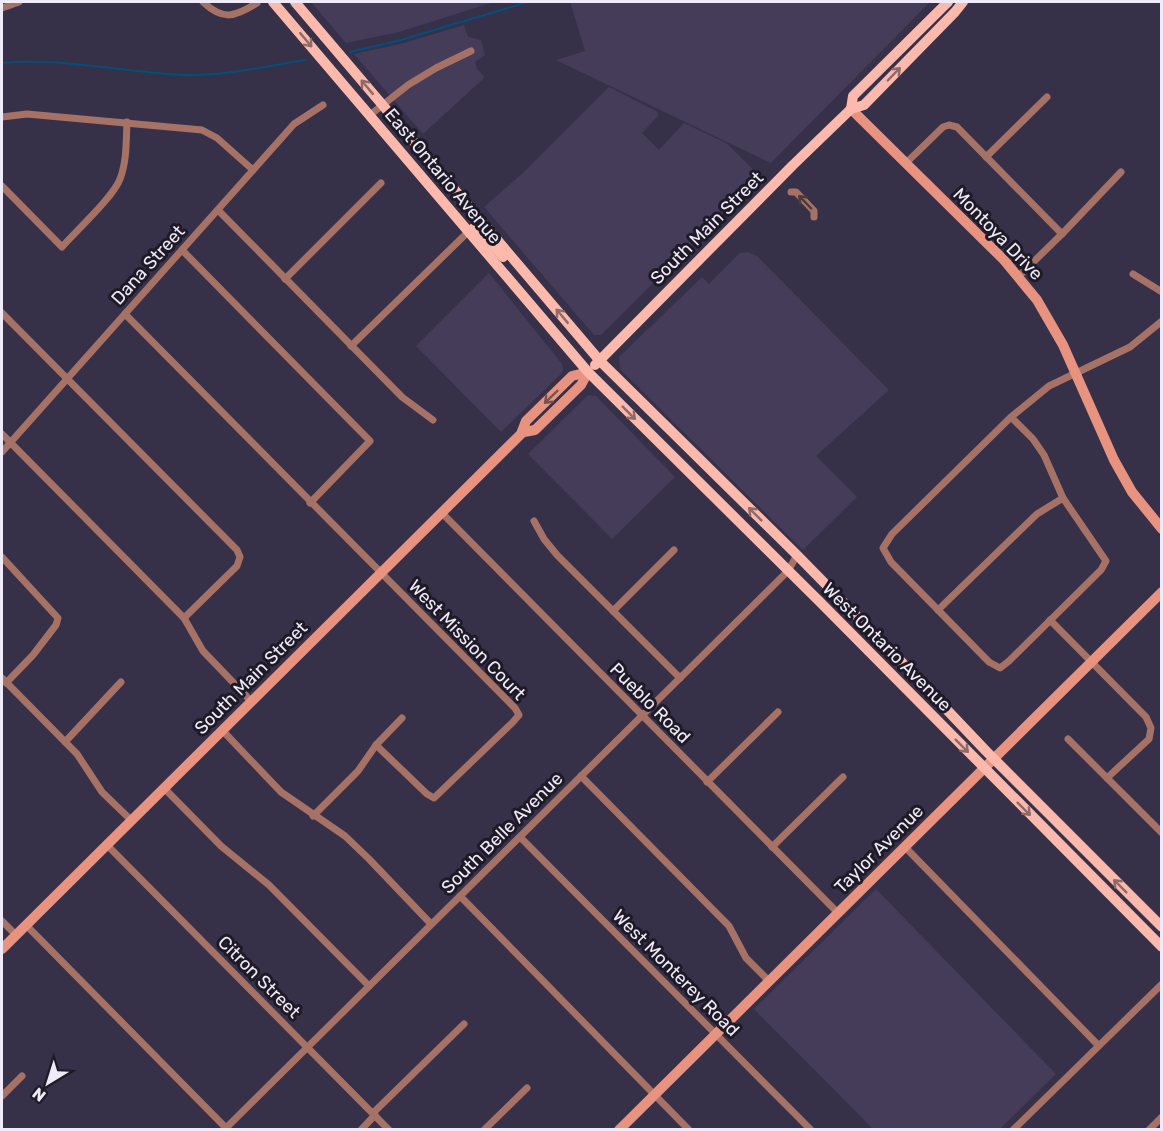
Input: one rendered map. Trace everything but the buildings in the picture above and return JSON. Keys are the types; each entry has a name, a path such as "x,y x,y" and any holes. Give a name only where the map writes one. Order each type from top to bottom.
{"main road":[{"name":"East Ontario Avenue","path":"273,2 588,372"},
{"name":"East Ontario Avenue","path":"295,2 600,360"},
{"name":"South Main Street","path":"851,109 854,96 948,2"},
{"name":"South Main Street","path":"588,372 776,181 851,109 864,105 963,2"},
{"path":"469,231 474,228 481,232 515,271 538,289"},
{"name":"West Ontario Avenue","path":"600,360 797,555 993,758 1161,927"},
{"name":"West Ontario Avenue","path":"588,372 1161,947"}],"street":[{"path":"2,8 19,2"},
{"path":"203,2 213,10 232,16 257,3"},
{"path":"370,115 436,68 471,51"},
{"path":"986,157 1047,97"},
{"name":"Dana Street","path":"2,452 294,124 322,105"},
{"name":"Montoya Drive","path":"851,109 1018,276 1050,320 1114,460 1132,492 1161,529"},
{"path":"2,117 27,114 202,130 218,138 253,170"},
{"path":"2,186 62,247 120,181 125,160 127,122"},
{"path":"906,163 943,127 949,124 957,127 1062,234"},
{"path":"1018,276 1121,172"},
{"path":"285,279 381,183"},
{"path":"791,192 796,192 814,211 814,217"},
{"path":"218,210 402,398 433,420"},
{"path":"351,346 469,231"},
{"path":"182,249 370,441 310,503"},
{"path":"1133,274 1161,292"},
{"path":"2,313 237,550 240,557 237,566 184,618"},
{"path":"125,314 380,573"},
{"path":"1011,417 1033,439 1044,455 1063,498 1106,561 1101,570 1000,668 989,662 891,562 883,548 892,534 1011,417 1031,399 1049,386 1130,347 1161,321"},
{"name":"South Main Street","path":"2,949 441,512 524,432 535,430 581,385 588,372"},
{"path":"2,434 184,618 203,651 251,701"},
{"path":"938,610 1037,514 1063,498"},
{"name":"Pueblo Road","path":"441,512 838,913"},
{"path":"534,521 544,539 557,555 680,678"},
{"path":"613,611 675,550"},
{"name":"South Belle Avenue","path":"225,1129 788,571 797,555"},
{"path":"2,557 58,618 56,625 33,655 4,680 77,754 102,792 132,820"},
{"name":"West Mission Court","path":"376,745 434,798 519,715 515,708 380,573"},
{"name":"Taylor Avenue","path":"619,1130 1161,592"},
{"path":"1050,620 1146,717 1151,728 1149,739 1107,778"},
{"path":"65,742 121,682"},
{"path":"707,782 778,712"},
{"path":"313,816 358,771 376,745 402,717"},
{"path":"222,730 281,792 353,844 431,924"},
{"path":"1068,739 1161,833"},
{"path":"582,776 729,926 746,958 769,981"},
{"path":"772,847 843,777"},
{"path":"164,788 220,846 269,885 369,986"},
{"name":"West Monterey Road","path":"520,837 811,1130"},
{"name":"Citron Street","path":"107,845 389,1130"},
{"path":"905,847 1098,1045"},
{"path":"459,896 688,1130"},
{"path":"2,921 16,935"},
{"path":"26,925 225,1129"},
{"path":"1013,1130 1161,984"},
{"path":"361,1130 374,1114 464,1024"},
{"path":"2,1096 22,1076"},
{"path":"484,1130 527,1088"},
{"path":"1149,1130 1161,1117"}],"shaded area":[{"path":"311,2 494,2 399,32 346,43"},
{"path":"570,2 930,2 771,163 556,60 585,51"},
{"path":"464,25 468,37 481,40 485,55 475,62 477,69 484,76 483,79 423,134 354,54 404,43"},
{"path":"609,87 658,112 658,116 642,133 659,150 684,123 726,143 760,176 601,335 594,335 484,207 525,171"},
{"path":"748,252 757,256 889,390 816,456 857,497 803,550 620,369 619,357 702,277 709,284 740,253"},
{"path":"489,273 562,364 563,369 562,373 501,432 416,346"},
{"path":"588,395 596,396 675,477 612,539 528,454"},
{"path":"876,889 1056,1074 1000,1129 873,1129 754,1009"}],"waterway":[{"path":"350,52 401,40 528,2"},
{"path":"2,63 48,62 163,74 201,75 305,60"}]}
